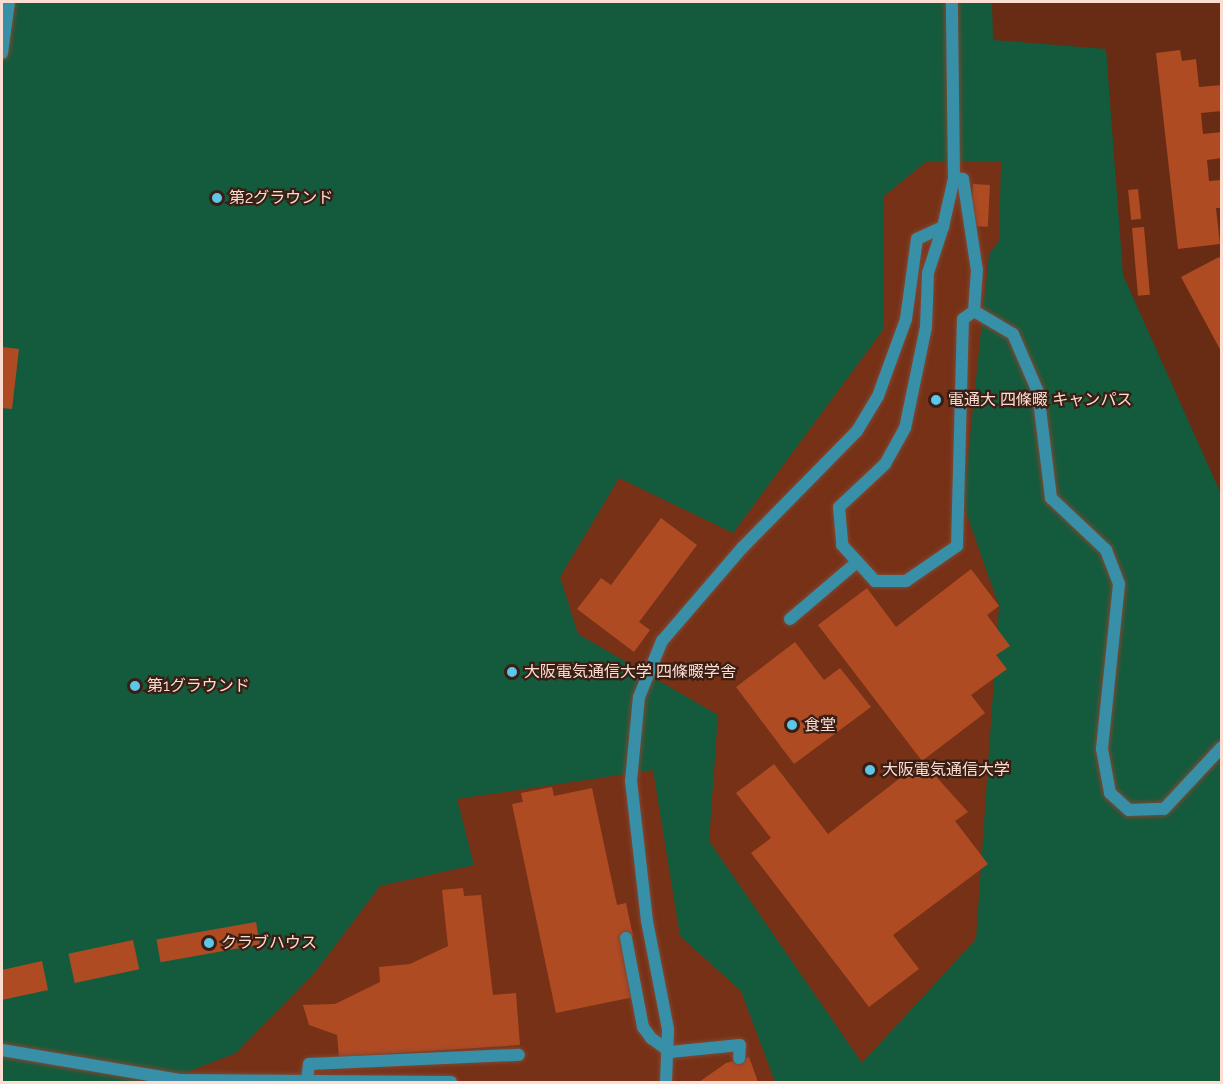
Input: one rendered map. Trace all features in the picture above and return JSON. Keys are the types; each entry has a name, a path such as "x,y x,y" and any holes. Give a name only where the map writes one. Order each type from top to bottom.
{"lane":[{"path":"2,53 9,2"},
{"path":"952,2 954,177 943,227 928,273 926,327 905,428 885,464 839,507 842,545 875,582 906,581 957,546 963,319 974,311 977,270 963,179 954,177"},
{"path":"666,1083 670,1052 631,781 639,697 662,641 742,548 857,430 894,360 906,319 917,239 943,227"},
{"path":"974,311 1013,334 1038,392 1051,498 1106,549 1119,584 1102,749 1110,793 1130,810 1164,809 1221,747"},
{"path":"790,619 857,562"},
{"path":"626,938 643,1027 670,1052 740,1046 739,1058"},
{"path":"2,1050 183,1080 451,1083"},
{"path":"303,1081 309,1064 519,1055"},
{"path":"169,1083 183,1080"}],"shaded area":[{"name":"大阪電気通信大学 四條畷学舎","path":"2,2 1001,139 1017,954 928,1082 2,1082"}],"green space":[{"name":"大阪電気通信大学 四條畷学舎","path":"2,2 992,2 993,40 1106,49 1123,275 1221,494 1221,1082 775,1082 741,991 680,936 653,770 457,799 474,865 380,886 316,971 236,1053 162,1082 2,1082","holes":["927,161 1001,162 999,241 989,254 963,504 999,606 976,939 862,1063 709,841 718,715 578,634 560,577 619,478 733,533 883,330 884,196"]}],"building":[{"path":"1180,50 1182,61 1196,59 1199,87 1222,85 1222,111 1201,113 1203,134 1222,132 1222,158 1207,160 1209,181 1222,180 1222,208 1216,208 1220,244 1178,249 1156,53"},
{"path":"973,184 990,185 988,227 971,226"},
{"path":"1138,189 1141,219 1131,220 1128,190"},
{"path":"1144,227 1150,295 1138,296 1132,228"},
{"path":"1219,257 1222,262 1222,353 1181,277"},
{"path":"2,347 19,349 12,409 2,408"},
{"path":"661,518 697,545 639,622 650,630 634,652 577,609 601,578 611,585"},
{"path":"971,569 999,606 987,615 1010,646 996,655 1007,669 971,695 985,713 922,761 818,625 867,588 896,627"},
{"path":"795,642 824,680 840,668 871,707 794,764 736,687"},
{"path":"922,761 968,812 955,821 988,864 893,935 919,969 869,1007 751,853 771,838 736,793 774,764 828,834"},
{"path":"552,787 554,796 592,788 617,905 626,903 633,936 622,939 634,997 556,1013 512,804 523,802 521,793"},
{"path":"463,888 464,896 481,895 493,995 516,993 520,1045 339,1057 337,1035 309,1025 303,1005 335,1004 380,982 379,967 410,964 448,946 442,890"},
{"name":"クラブハウス","path":"256,922 260,945 161,962 157,940"},
{"path":"133,940 139,969 75,983 68,954"},
{"path":"42,961 48,990 2,1000 2,970"},
{"path":"749,1057 758,1082 699,1082 726,1063"}],"place":[{"name":"第2グラウンド","path":"217,198"},
{"name":"電通大 四條畷 キャンパス","path":"936,400"},
{"name":"大阪電気通信大学 四條畷学舎","path":"512,672"},
{"name":"第1グラウンド","path":"135,686"},
{"name":"食堂","path":"792,725"},
{"name":"大阪電気通信大学","path":"870,770"},
{"name":"クラブハウス","path":"209,943"}]}
